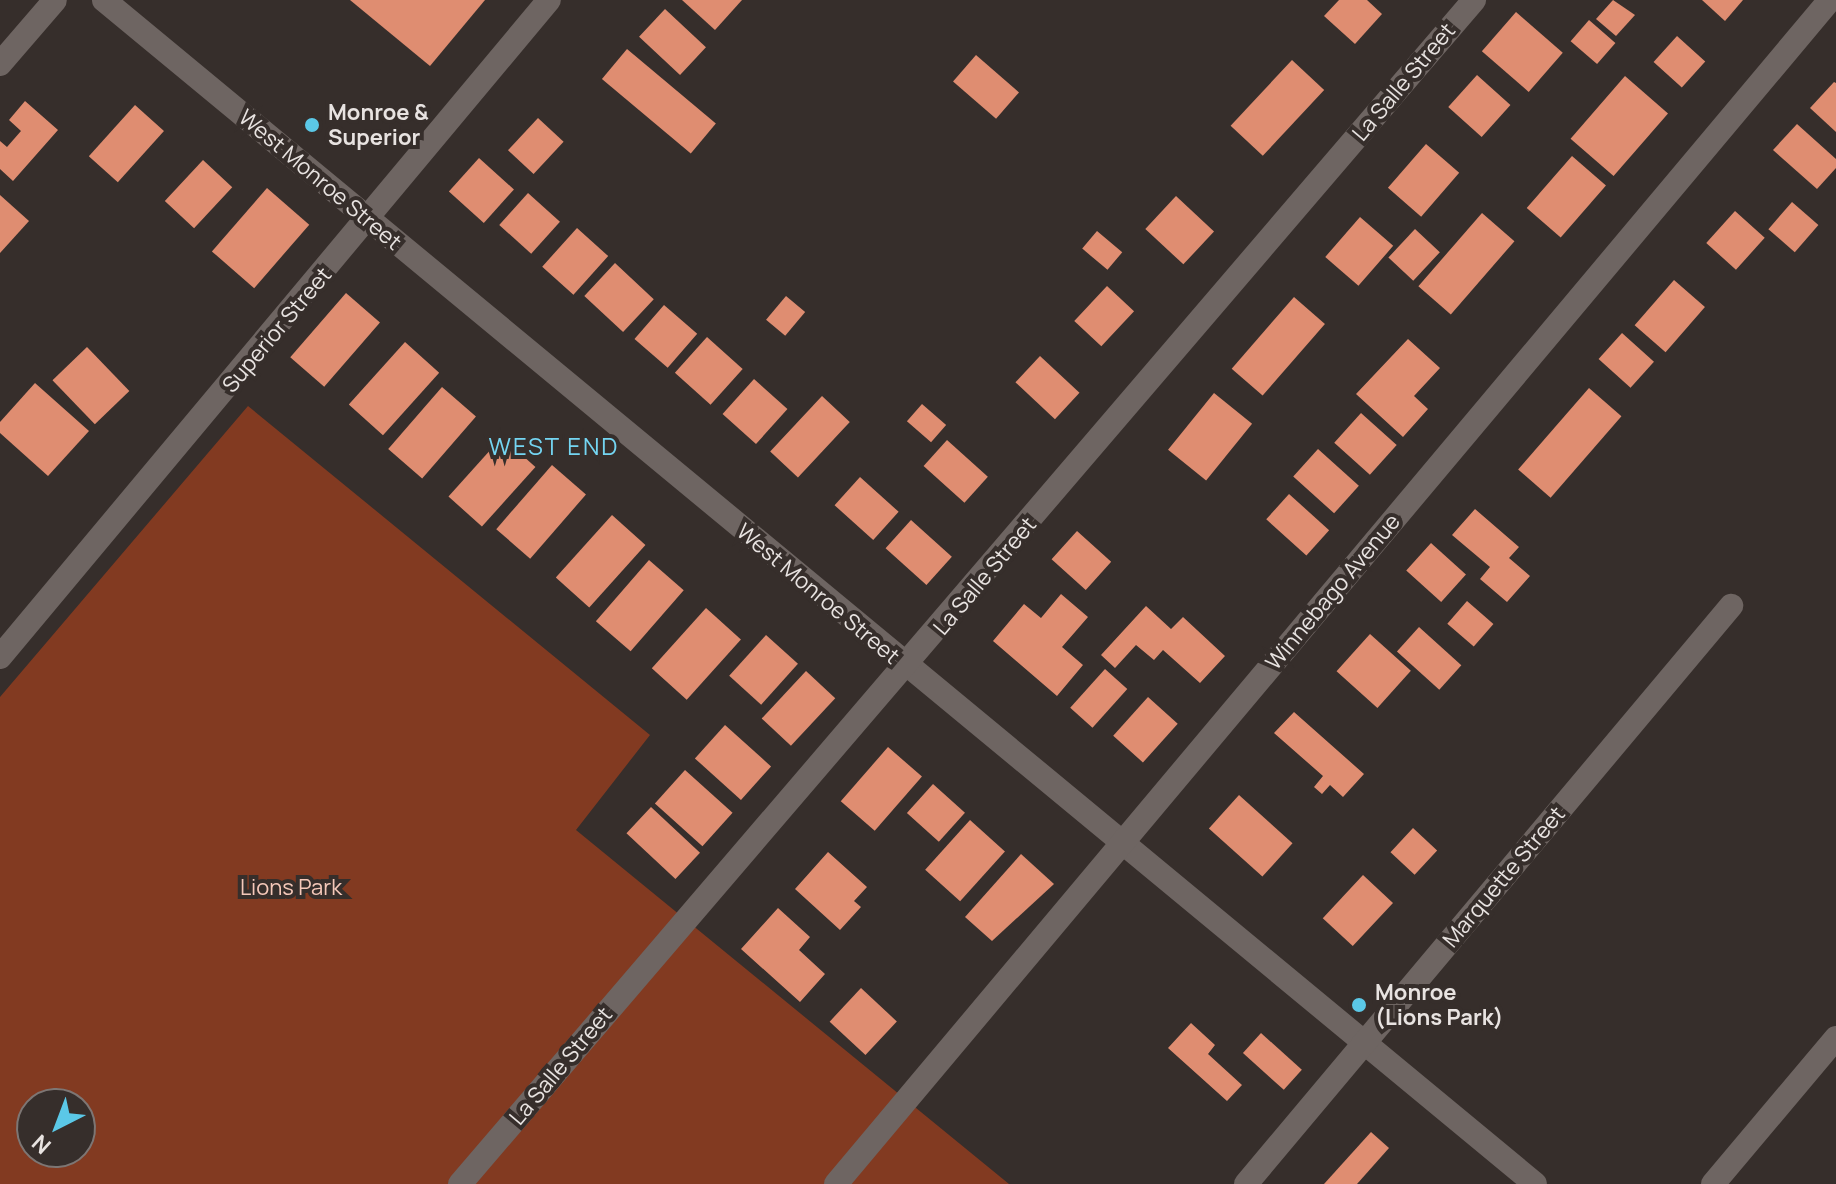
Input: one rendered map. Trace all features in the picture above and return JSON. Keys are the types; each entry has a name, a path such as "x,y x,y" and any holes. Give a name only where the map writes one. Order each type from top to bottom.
{"street":[{"path":"0,64 55,0"},
{"name":"West Monroe Street","path":"104,0 907,668 1366,1041 1535,1184"},
{"name":"Superior Street","path":"0,657 369,221 549,0"},
{"name":"La Salle Street","path":"460,1184 907,668 1474,0"},
{"name":"Winnebago Avenue","path":"836,1184 1830,0"},
{"name":"Marquette Street","path":"1246,1184 1731,606"},
{"path":"1713,1184 1836,1038"}],"green space":[{"name":"Lions Park","path":"248,406 650,735 576,830 1009,1184 0,1184 0,697"}],"building":[{"path":"350,0 485,0 430,66"},
{"path":"682,0 742,0 715,30"},
{"path":"1339,0 1367,0 1382,14 1355,44 1324,16"},
{"path":"1613,0 1635,15 1616,36 1596,19"},
{"path":"1702,0 1743,0 1725,21"},
{"path":"665,9 706,47 680,75 639,37"},
{"path":"1516,12 1563,53 1529,92 1482,51"},
{"path":"1589,20 1615,43 1597,64 1571,41"},
{"path":"1677,36 1705,61 1682,87 1654,62"},
{"path":"627,49 716,124 691,153 602,79"},
{"path":"976,55 1019,92 996,119 953,81"},
{"path":"1292,60 1324,90 1263,156 1231,126"},
{"path":"1477,75 1510,105 1482,137 1448,107"},
{"path":"1625,76 1668,113 1614,176 1571,139"},
{"path":"1836,83 1836,132 1810,108"},
{"path":"25,101 58,130 13,181 0,169 0,141 7,147 21,131 9,120"},
{"path":"135,105 164,131 118,182 89,156"},
{"path":"538,118 564,142 534,174 508,150"},
{"path":"1797,124 1836,159 1836,168 1817,189 1773,150"},
{"path":"1426,144 1459,173 1421,217 1388,188"},
{"path":"1572,156 1606,186 1561,238 1527,208"},
{"path":"479,158 514,189 484,223 449,191"},
{"path":"203,160 232,187 194,228 165,201"},
{"path":"267,188 309,225 254,288 212,251"},
{"path":"528,193 560,222 531,254 499,225"},
{"path":"0,195 29,221 0,253"},
{"path":"1176,196 1214,231 1183,264 1145,229"},
{"path":"1792,202 1818,225 1795,252 1768,229"},
{"path":"1735,211 1765,238 1736,270 1706,243"},
{"path":"1482,213 1514,241 1451,314 1418,286"},
{"path":"1360,217 1393,246 1358,286 1325,257"},
{"path":"577,228 608,256 573,295 542,267"},
{"path":"1415,229 1440,252 1413,281 1388,258"},
{"path":"1097,231 1122,252 1107,270 1082,249"},
{"path":"615,263 654,299 623,332 584,296"},
{"path":"1674,280 1705,307 1666,352 1635,325"},
{"path":"1107,286 1134,311 1101,346 1074,321"},
{"path":"346,293 380,323 324,387 290,357"},
{"path":"786,296 805,312 785,336 766,320"},
{"path":"1294,297 1325,324 1263,396 1232,369"},
{"path":"664,305 697,334 668,368 634,339"},
{"path":"1622,333 1654,362 1631,388 1599,359"},
{"path":"707,337 743,369 711,405 675,373"},
{"path":"1408,339 1440,368 1414,396 1428,409 1403,437 1356,394"},
{"path":"405,342 439,373 383,435 349,404"},
{"path":"87,347 129,391 95,424 52,380"},
{"path":"1040,356 1079,393 1055,419 1015,382"},
{"path":"754,379 787,409 756,444 723,414"},
{"path":"35,383 89,431 48,476 0,433 0,422"},
{"path":"442,387 476,417 422,478 388,449"},
{"path":"1589,388 1621,416 1551,498 1518,470"},
{"path":"1214,393 1252,424 1206,481 1168,450"},
{"path":"822,396 850,422 798,477 770,452"},
{"path":"922,404 946,425 931,442 907,421"},
{"path":"1361,413 1397,445 1370,475 1334,443"},
{"path":"502,437 535,467 482,527 448,496"},
{"path":"947,440 988,477 964,503 924,466"},
{"path":"1318,449 1359,486 1334,513 1293,476"},
{"path":"552,465 586,495 530,559 496,529"},
{"path":"860,477 899,512 873,540 835,505"},
{"path":"1289,494 1329,530 1306,555 1266,519"},
{"path":"1475,509 1519,547 1509,558 1530,576 1507,602 1480,579 1490,567 1452,535"},
{"path":"612,515 645,545 589,608 556,577"},
{"path":"911,520 952,557 926,585 886,548"},
{"path":"1077,531 1111,562 1086,590 1052,559"},
{"path":"1431,543 1466,574 1441,602 1406,570"},
{"path":"649,560 684,590 631,651 596,621"},
{"path":"1061,594 1088,617 1062,647 1083,665 1057,696 993,641 1024,604 1041,618"},
{"path":"1467,601 1493,624 1474,647 1447,624"},
{"path":"1146,606 1171,629 1183,617 1225,656 1200,683 1163,650 1154,660 1136,645 1115,668 1101,655"},
{"path":"706,608 741,639 687,700 652,668"},
{"path":"1419,627 1461,665 1439,690 1397,652"},
{"path":"1370,634 1411,671 1377,708 1337,671"},
{"path":"766,635 798,664 761,705 729,676"},
{"path":"1105,669 1127,689 1092,728 1070,708"},
{"path":"806,671 835,698 791,746 762,719"},
{"path":"1148,697 1178,724 1143,762 1113,736"},
{"path":"1294,712 1364,774 1343,797 1330,785 1322,794 1314,787 1323,776 1274,733"},
{"path":"725,725 771,766 741,800 695,758"},
{"path":"888,747 922,777 875,831 841,801"},
{"path":"685,770 733,813 702,846 655,803"},
{"path":"933,784 965,813 939,842 907,813"},
{"path":"1239,795 1293,843 1262,877 1209,828"},
{"path":"651,807 700,853 675,879 626,833"},
{"path":"970,820 1005,851 960,901 925,870"},
{"path":"1413,828 1437,851 1415,875 1390,852"},
{"path":"828,852 867,887 854,901 861,907 840,930 795,889"},
{"path":"1021,854 1054,884 992,941 965,917"},
{"path":"1363,875 1393,903 1353,946 1323,918"},
{"path":"778,908 810,937 799,950 825,974 800,1002 741,949"},
{"path":"861,988 897,1021 865,1055 830,1022"},
{"path":"1191,1023 1215,1045 1208,1054 1242,1085 1227,1101 1168,1048"},
{"path":"1261,1033 1302,1070 1284,1090 1243,1053"},
{"path":"1371,1132 1389,1148 1357,1184 1324,1184"}],"place":[{"name":"Monroe & Superior","path":"312,125"},
{"name":"Monroe (Lions Park)","path":"1359,1005"}],"district":[{"name":"WEST END","path":"554,446"}]}
